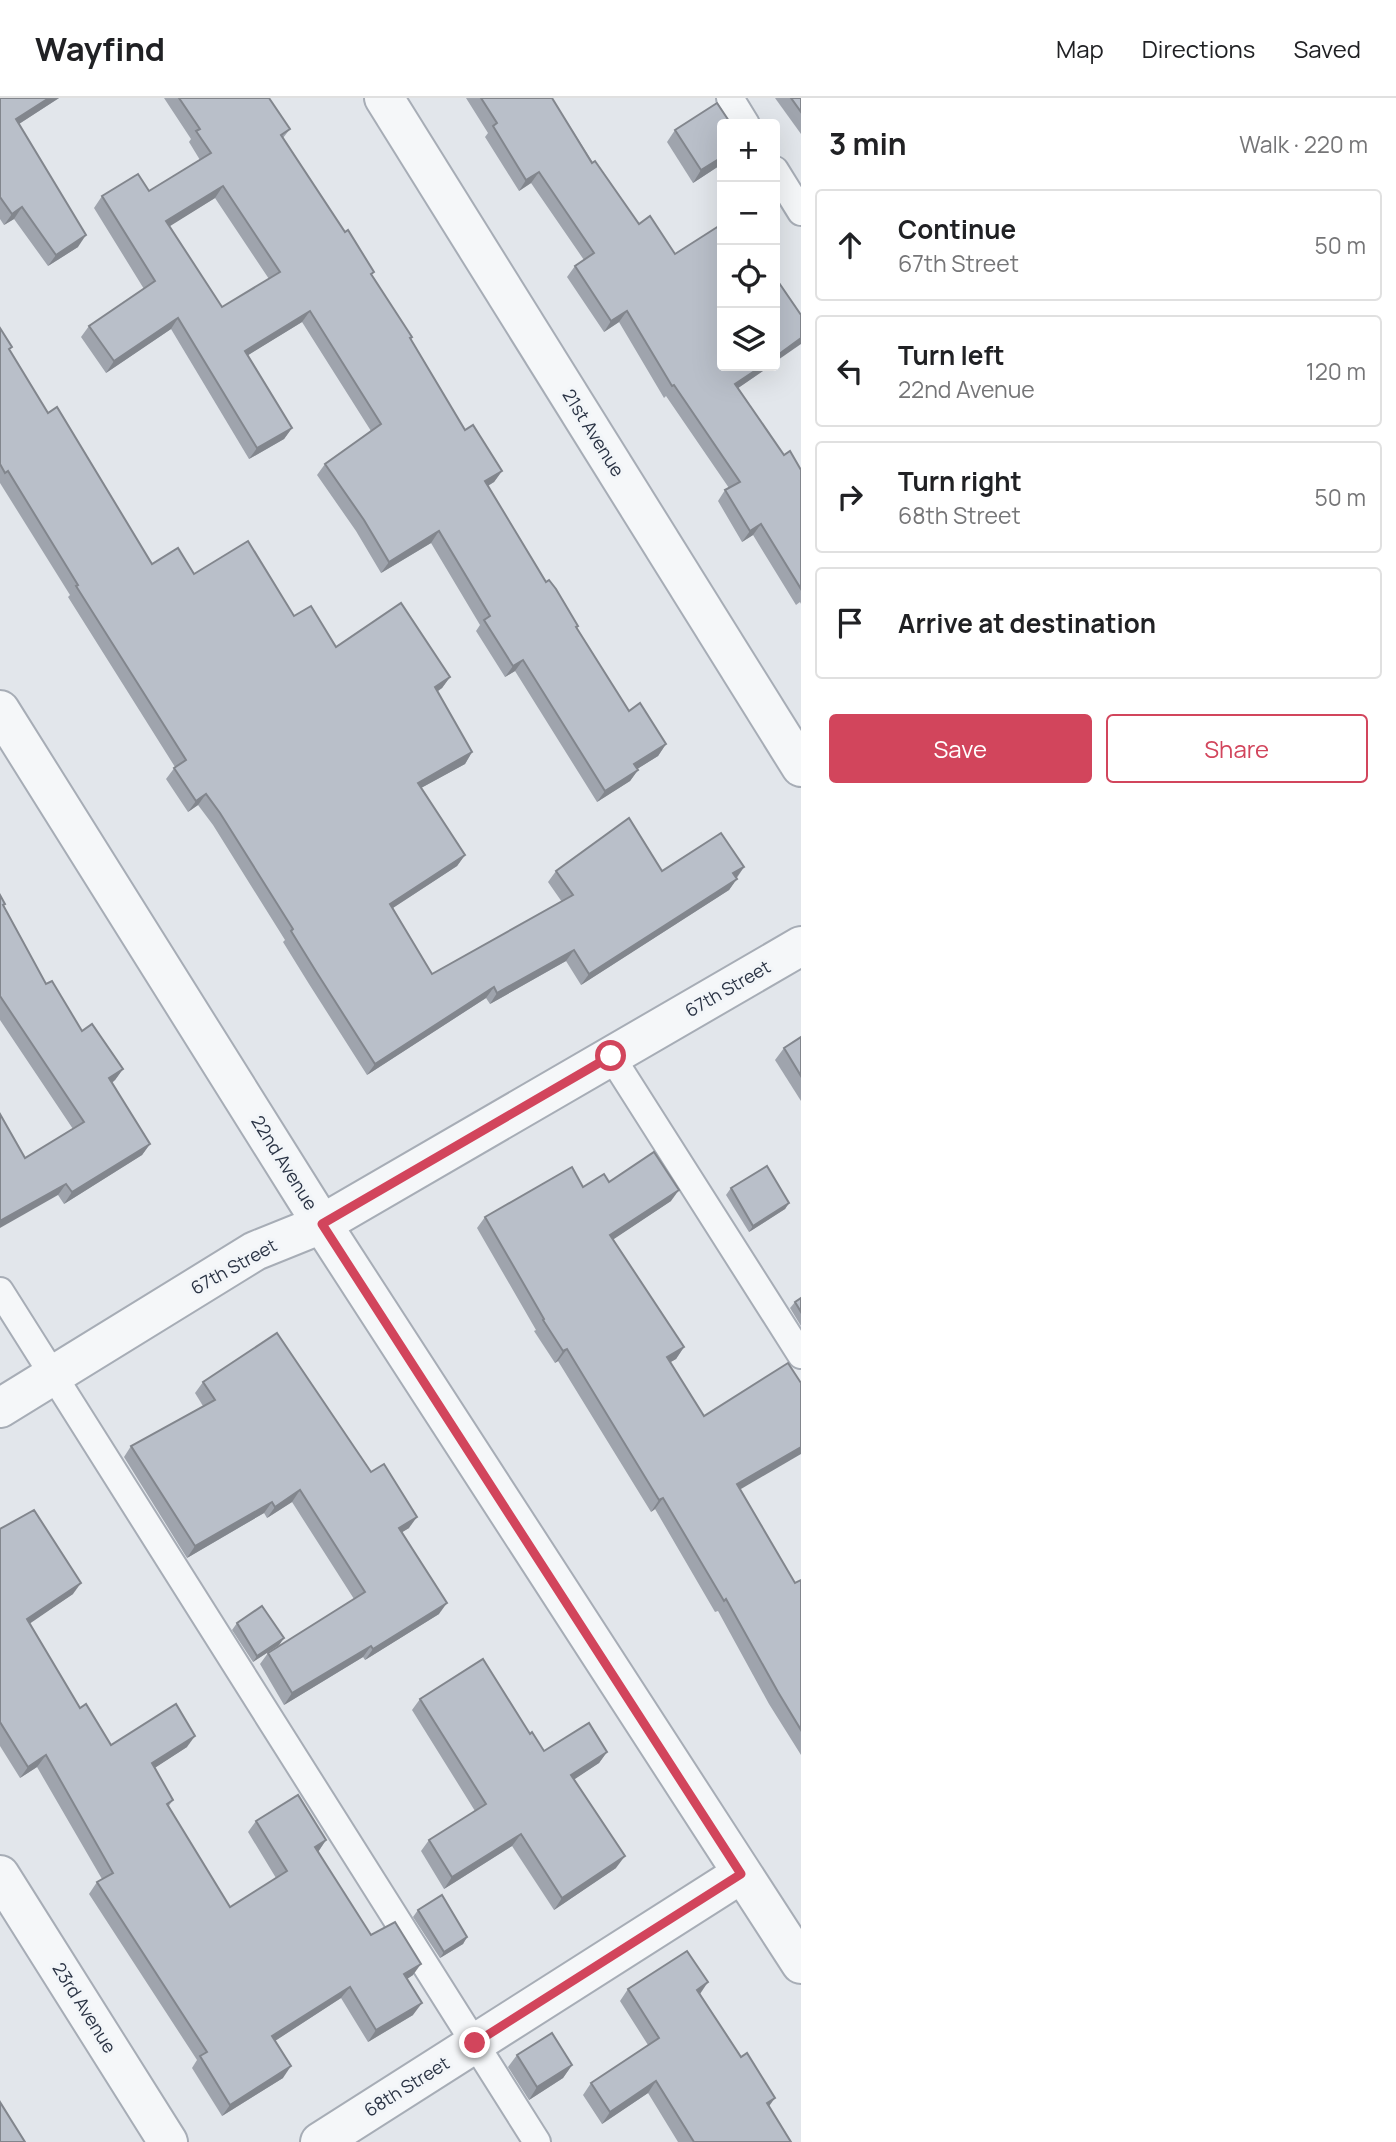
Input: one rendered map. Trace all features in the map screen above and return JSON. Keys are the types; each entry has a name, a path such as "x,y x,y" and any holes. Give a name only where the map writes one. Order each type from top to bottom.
{"street":[{"name":"21st Avenue","path":"384,98 801,767"},
{"name":"22nd Avenue","path":"0,710 322,1224 801,1965"},
{"name":"67th Street","path":"0,1408 255,1251 322,1224 801,946"},
{"name":"68th Street","path":"320,2142 741,1874"},
{"name":"23rd Avenue","path":"0,1875 168,2142"}],"lane":[{"path":"730,98 743,119"},
{"path":"780,178 801,212"},
{"path":"611,1056 801,1355"},
{"path":"0,1292 537,2142"}],"building":[{"path":"0,98 49,98 16,119 86,235 56,255 22,207 12,214 0,197"},
{"path":"179,98 269,98 290,129 281,135 345,232 348,230 374,272 371,274 412,337 410,338 465,430 473,425 502,471 485,481 546,582 549,580 556,589 578,626 576,627 629,711 640,703 666,744 634,764 638,770 605,791 523,660 513,666 484,620 490,616 439,531 389,562 325,464 381,424 310,311 245,351 292,428 257,448 178,318 114,361 89,326 155,281 102,196 138,174 149,191 211,153 196,131 200,129","holes":["223,186 280,272 222,307 166,221"]},
{"path":"481,98 552,98 592,163 595,161 639,224 650,216 675,254 717,227 717,371 754,371 735,384 784,455 790,451 801,470 801,589 761,524 750,531 725,490 740,482 674,385 672,386 627,311 611,321 575,266 594,253 539,172 526,180 493,126 497,123"},
{"path":"791,98 801,98 801,112"},
{"path":"717,103 728,119 717,119 717,160 701,170 675,130"},
{"path":"780,284 801,315 801,338 780,353"},
{"path":"0,328 12,347 9,349 48,413 57,407 152,564 178,548 194,574 248,541 294,616 311,606 336,647 401,603 450,677 435,687 472,752 418,783 465,855 390,904 432,974 573,895 556,871 629,818 662,871 721,833 744,867 733,873 737,879 589,974 574,950 497,993 494,987 375,1064 220,813 206,794 196,801 174,768 186,760 76,586 78,585 8,471 5,473 0,464"},
{"path":"0,895 46,984 52,981 82,1031 92,1024 123,1069 109,1078 150,1144 72,1192 66,1184 0,1221 0,1114 25,1158 84,1122 0,996"},
{"path":"801,1037 801,1076 784,1048"},
{"path":"654,1152 679,1190 610,1235 684,1347 667,1357 704,1416 788,1363 801,1383 801,1447 737,1484 795,1583 801,1580 801,1730 726,1599 724,1601 663,1498 659,1500 567,1349 563,1351 543,1320 485,1217 572,1167 583,1187 604,1174 609,1182"},
{"path":"767,1166 789,1203 753,1226 731,1188"},
{"path":"801,1298 801,1312 795,1302"},
{"path":"277,1333 371,1472 384,1464 417,1517 399,1528 447,1603 373,1649 371,1646 292,1693 268,1653 365,1592 300,1490 275,1507 272,1502 195,1546 131,1446 215,1400 203,1382"},
{"path":"34,1510 81,1583 27,1619 80,1708 86,1704 111,1745 176,1704 195,1736 152,1763 173,1800 167,1804 230,1907 287,1871 256,1821 298,1795 326,1840 315,1847 371,1935 395,1922 421,1964 404,1974 422,2003 376,2030 350,1987 272,2036 291,2066 230,2105 200,2056 207,2052 97,1882 113,1873 46,1755 28,1767 0,1722 0,1529"},
{"path":"262,1606 284,1638 257,1656 237,1623"},
{"path":"483,1659 530,1734 532,1732 544,1751 589,1723 607,1752 571,1775 625,1856 562,1898 521,1834 452,1877 429,1840 486,1804 420,1699"},
{"path":"442,1895 467,1937 444,1952 418,1910"},
{"path":"687,1951 708,1982 697,1990 741,2057 747,2053 775,2098 767,2103 791,2142 694,2142 656,2081 610,2112 591,2083 659,2038 628,1989"},
{"path":"552,2033 572,2065 537,2087 517,2055"},
{"path":"0,2102 25,2142 0,2142"}],"route":[{"path":"475,2043 741,1874 322,1224 611,1056"}]}
